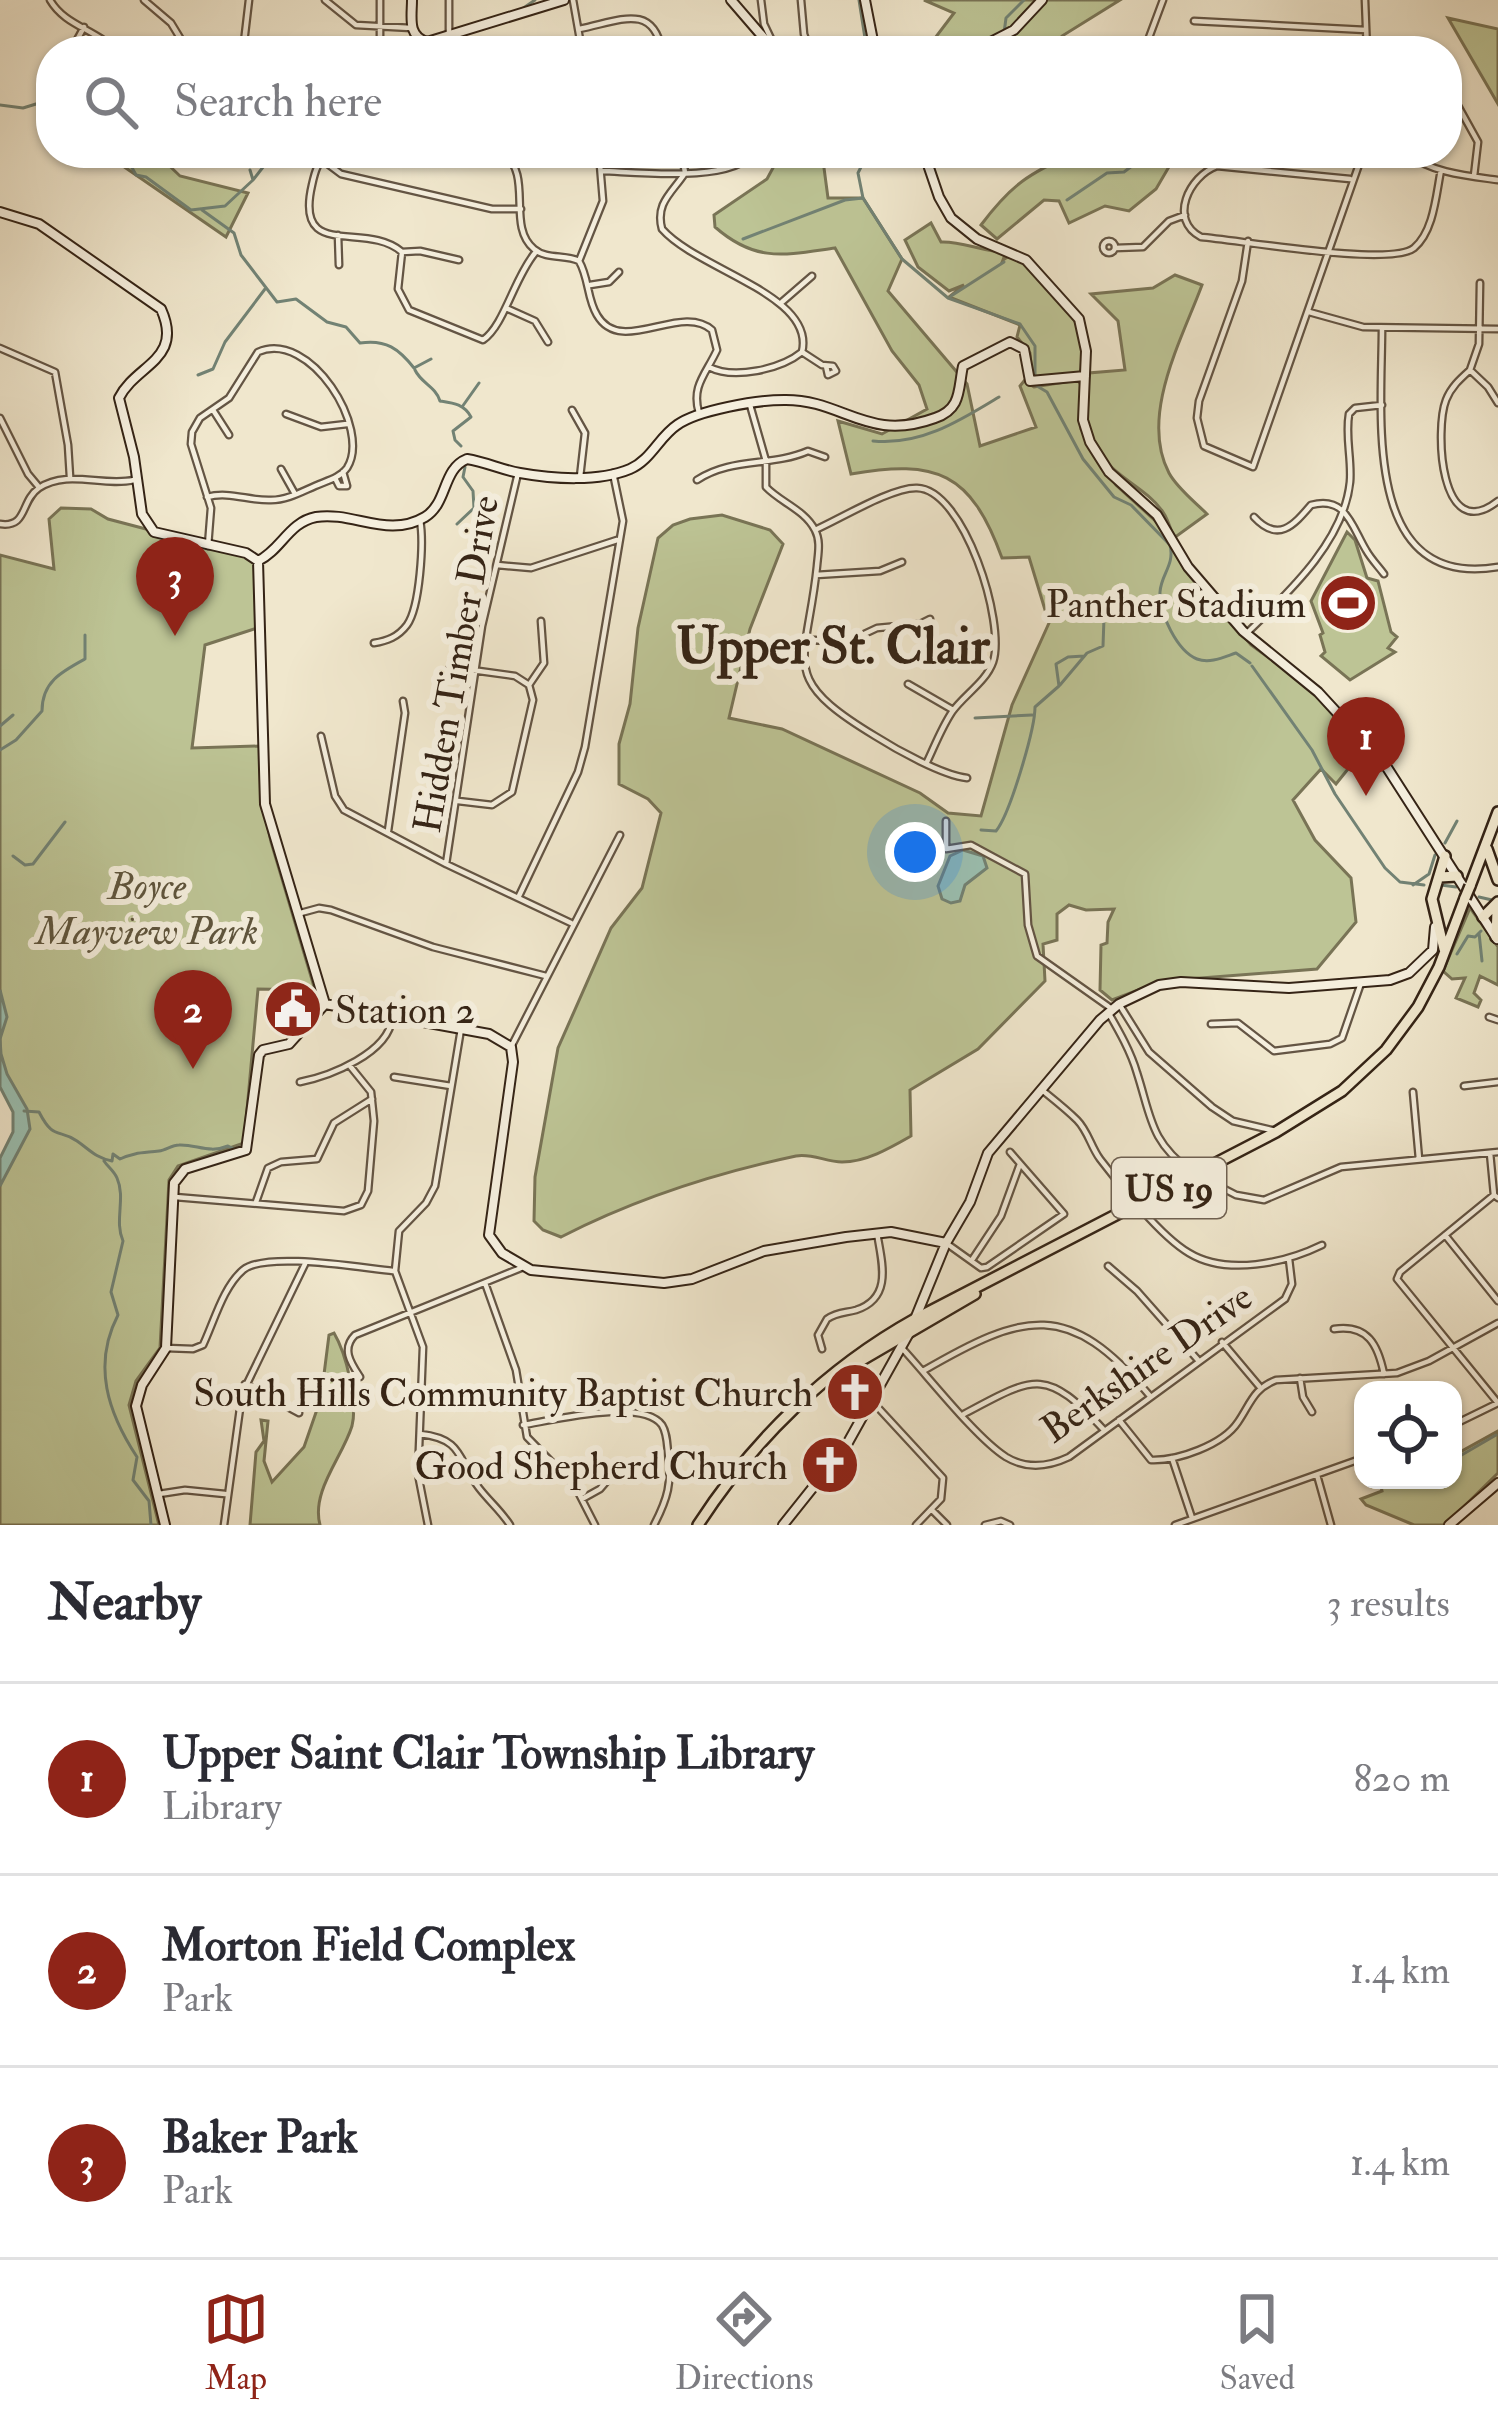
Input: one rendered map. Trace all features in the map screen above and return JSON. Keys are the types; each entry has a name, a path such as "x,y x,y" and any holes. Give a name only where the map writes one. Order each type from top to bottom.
{"main road":[{"name":"US 19","path":"698,1525 751,1455 842,1366 1276,1132 1326,1103 1377,1060 1410,1019 1444,953 1498,812"},
{"path":"1486,843 1497,878"},
{"path":"1444,953 1436,914 1445,856"},
{"path":"1470,887 1484,869 1497,878"},
{"path":"1438,881 1457,876"},
{"path":"1483,917 1498,908"},
{"path":"1497,939 1498,908"},
{"path":"1436,914 1447,923 1458,917"}],"street":[{"path":"50,0 63,18 100,36"},
{"path":"144,0 171,22 179,36"},
{"path":"245,36 249,0"},
{"path":"326,0 347,21 411,28"},
{"path":"379,36 380,0"},
{"path":"412,0 411,28 416,36"},
{"path":"449,0 449,36"},
{"path":"455,36 568,0 580,36"},
{"path":"731,0 762,36"},
{"path":"760,0 769,36"},
{"path":"801,0 805,36"},
{"path":"865,0 872,36"},
{"path":"1002,36 1042,0"},
{"path":"1150,36 1163,0"},
{"path":"1365,0 1366,36"},
{"path":"579,29 637,19 648,21 659,36"},
{"path":"1194,20 1366,30"},
{"path":"79,36 84,28"},
{"path":"1462,113 1478,142 1474,176"},
{"path":"319,168 308,216 317,230 391,244 402,252 460,260"},
{"path":"334,168 492,209 521,209"},
{"path":"516,168 524,233 536,251 579,260"},
{"path":"601,168 603,201 579,260 597,315 615,329 687,320 708,326 717,345 696,389 699,414"},
{"path":"684,168 661,207 660,222 667,235 712,267 782,302 804,329 802,352"},
{"path":"602,171 685,173 728,168"},
{"path":"929,168 942,204 956,224 976,239 1026,260 1072,310 1085,336 1084,425 1100,459 1120,484 1157,515 1184,561 1246,634 1318,692 1373,751 1497,939"},
{"path":"1212,168 1192,183 1185,215 1189,229 1201,237 1390,257 1415,247 1429,223 1441,170"},
{"path":"1238,168 1353,179"},
{"path":"1248,241 1242,281 1197,418 1204,446 1253,467 1357,168"},
{"path":"1435,168 1498,180"},
{"path":"0,212 39,224 161,309 166,326 163,352 119,398 142,514 154,532 258,561"},
{"path":"1115,248 1143,247 1169,221 1185,215"},
{"path":"338,235 338,265"},
{"path":"402,252 400,298 416,316 482,340 493,333 513,285 536,251"},
{"path":"590,285 609,282 620,272"},
{"path":"782,302 812,276"},
{"path":"1480,283 1480,328 1470,370 1453,386 1444,405 1447,487 1453,501 1466,509 1486,509 1498,501"},
{"path":"506,308 535,321 548,341"},
{"path":"1309,312 1351,326 1498,329"},
{"path":"1382,328 1389,500 1405,536 1436,562 1470,571 1498,567"},
{"path":"258,561 309,519 333,517 390,527 420,520 438,505 458,463 480,461 518,473 613,473 642,462 676,425 699,414 795,401 860,422 902,428 948,413 959,397 963,366 1010,342 1024,349 1028,378 1036,382 1084,376"},
{"path":"207,497 222,494 275,500 343,472 351,457 344,404 334,387 298,355 284,347 266,348 251,358 234,392 196,424 191,444 211,514 208,546"},
{"path":"0,348 56,372 70,477"},
{"path":"708,367 737,373 783,363 802,352"},
{"path":"802,352 826,366"},
{"path":"1470,370 1489,387 1498,404"},
{"path":"750,405 769,491 807,519 819,542 805,639 808,680 827,706 882,740 967,778"},
{"path":"1246,634 1303,578 1342,510 1350,484 1349,414 1355,408 1382,405"},
{"path":"214,410 229,435"},
{"path":"572,410 585,433 580,476"},
{"path":"286,415 321,428 347,424"},
{"path":"0,418 28,474 40,487"},
{"path":"0,445 11,440"},
{"path":"697,480 722,466 808,451 825,457"},
{"path":"281,469 295,494"},
{"path":"335,478 339,486 347,486 343,472"},
{"name":"Hidden Timber Drive","path":"446,864 475,670 518,473"},
{"path":"518,898 578,772 585,747 623,512 613,473"},
{"path":"0,524 20,520 29,498 40,487 70,477 109,484 134,480"},
{"path":"815,530 909,488 927,489 946,503 986,576 995,650 988,673 953,710 927,762"},
{"path":"1254,518 1267,529 1283,531 1319,502 1342,510 1384,574"},
{"path":"374,643 394,638 412,615 420,520"},
{"path":"497,565 531,568 617,540"},
{"path":"258,561 264,790 271,830 325,1004"},
{"path":"816,575 880,571 902,562"},
{"path":"805,639 845,644 877,628 930,619"},
{"path":"456,801 492,805 512,792 533,700 530,685 544,662 541,621"},
{"path":"450,668 515,676 530,685"},
{"path":"908,683 953,710"},
{"path":"388,831 403,700"},
{"path":"321,736 340,805 446,864 571,923"},
{"path":"946,821 946,849 971,845 1025,874 1028,925 1037,956 1113,1009 1149,1052 1212,1107 1239,1123 1276,1132"},
{"path":"620,835 511,1047 513,1062 489,1228 491,1242 509,1259 554,1275 678,1283 764,1251 900,1233 946,1244 970,1262 987,1267 1064,1214 1010,1151"},
{"path":"297,914 332,910 433,947 546,976"},
{"path":"783,1525 846,1446 901,1347 946,1244 970,1202 988,1153 1113,1009 1159,986 1181,982 1289,988 1403,977 1436,944 1436,914"},
{"path":"1210,1024 1238,1024 1272,1051 1330,1044 1347,1032 1361,983"},
{"path":"325,1004 498,1037 511,1047"},
{"path":"165,1525 136,1406 142,1385 166,1348 177,1177 185,1169 246,1150 259,1055 289,1044 325,1004"},
{"path":"1113,1009 1148,1119 1191,1172 1242,1198 1264,1200 1283,1195 1331,1169 1494,1152 1496,1196 1397,1279 1498,1403 1462,1421"},
{"path":"1489,1017 1498,1020"},
{"path":"300,1082 350,1066 388,1036 392,1018"},
{"path":"428,1525 418,1474 424,1358 395,1271 399,1231 435,1186 461,1029"},
{"path":"175,1197 344,1211 361,1205 372,1161 374,1098 350,1066"},
{"path":"394,1077 451,1086"},
{"path":"1464,1086 1498,1082"},
{"path":"1041,1089 1080,1122 1100,1158 1175,1243 1203,1260 1288,1259 1322,1245"},
{"path":"1413,1092 1419,1159"},
{"path":"256,1202 268,1168 317,1159 339,1117 374,1098"},
{"path":"970,1262 1001,1216 1020,1164"},
{"path":"822,1349 818,1335 827,1318 866,1306 878,1296 884,1272 877,1233"},
{"path":"1445,1235 1498,1300"},
{"path":"508,1274 509,1259"},
{"name":"Berkshire Drive","path":"901,1347 1004,1456 1039,1466 1069,1457 1285,1299 1292,1284 1288,1259"},
{"path":"166,1348 202,1345 232,1283 245,1268 260,1262 395,1271"},
{"path":"224,1525 245,1384 305,1264"},
{"path":"1108,1266 1125,1278 1198,1360"},
{"path":"360,1377 347,1355 350,1339 524,1267"},
{"path":"484,1283 516,1370 524,1425 536,1450 569,1479 595,1525"},
{"path":"1119,1420 1151,1460 1172,1458 1221,1439 1259,1387 1276,1380 1413,1368 1498,1323"},
{"path":"923,1371 1003,1330 1030,1324 1058,1326 1107,1348 1150,1396"},
{"path":"1334,1329 1354,1328 1373,1340 1384,1374"},
{"path":"1222,1342 1259,1387"},
{"path":"1300,1378 1312,1412"},
{"path":"964,1414 1018,1386 1040,1383 1072,1396 1104,1430"},
{"path":"245,1384 299,1414"},
{"path":"871,1400 943,1478 944,1494 916,1525"},
{"path":"524,1425 631,1410 653,1417 666,1433 671,1477 669,1495 654,1525"},
{"path":"420,1434 445,1439 463,1455 482,1492 510,1525"},
{"path":"1172,1458 1192,1518"},
{"path":"1175,1525 1354,1461"},
{"path":"582,1499 612,1475"},
{"path":"1317,1475 1331,1525"},
{"path":"1449,1525 1498,1483"},
{"path":"159,1494 185,1490 226,1494"},
{"path":"932,1510 947,1525"},
{"path":"985,1525 1001,1521 1010,1525"}],"green space":[{"path":"924,0 1120,0 1062,36 937,36 954,13"},
{"path":"1448,18 1498,29 1498,104 1462,36"},
{"path":"126,168 172,168 180,176 248,193 226,237"},
{"path":"773,168 824,168 828,198 863,198 902,259 888,291 967,384 980,446 1036,427 1020,386 1024,381 1034,387 1078,380 1081,429 1116,485 1162,527 1179,560 1251,645 1308,686 1370,753 1352,764 1336,784 1321,769 1293,800 1315,840 1351,878 1356,922 1317,969 1162,981 1112,1000 1100,990 1101,945 1107,943 1114,909 1069,905 1057,914 1057,940 1043,944 1045,981 978,1049 910,1090 911,1136 860,1160 836,1162 802,1155 736,1171 646,1200 561,1237 534,1221 535,1177 558,1048 611,928 642,888 661,813 648,799 619,784 619,744 658,538 673,525 722,515 770,530 783,544 750,629 729,718 782,729 920,793 948,813 981,816 1012,705 1049,623 1029,557 1002,558 977,506 963,490 928,471 851,474 838,421 882,434 927,409 919,385 892,351 835,248 772,254 744,246 715,227 714,215 767,179"},
{"path":"1043,168 1168,168 1156,189 1129,211 1105,206 1069,223 1059,201 1044,200 997,239 981,225 1022,182"},
{"path":"931,223 941,242 1006,252 1003,260 1012,254 1023,261 1078,327 1084,358 1079,375 1043,381 1032,376 1030,353 1017,337 1020,325 949,297 964,285 949,291 918,267 905,240"},
{"path":"1175,275 1202,285 1167,378 1159,427 1161,451 1172,479 1207,514 1174,538 1153,501 1099,453 1086,408 1089,373 1125,370 1118,321 1091,294 1153,288"},
{"name":"Boyce Mayview Park","path":"61,508 91,509 108,519 249,556 256,562 257,628 205,645 192,748 260,746 271,842 315,990 258,989 244,1143 178,1166 169,1180 160,1348 136,1381 129,1405 159,1525 0,1525 0,1170 21,1111 0,1058 0,555 54,569 49,519"},
{"name":"Panther Stadium","path":"1347,532 1355,540 1367,578 1378,581 1391,632 1397,637 1388,648 1395,652 1350,680 1321,656 1325,652 1323,633 1311,601"},
{"path":"1470,908 1498,947 1498,985 1480,976 1474,993 1481,1000 1478,1007 1456,998 1465,978 1452,979 1443,971"},
{"path":"334,1333 350,1378 353,1416 320,1500 320,1525 250,1525 256,1452 264,1441 261,1420 268,1421 264,1461 272,1482 304,1447 321,1398 329,1335"},
{"path":"1498,1431 1498,1473 1445,1525 1414,1525 1361,1499 1382,1489 1462,1489 1462,1451"}],"shaded area":[{"path":"963,850 983,856 987,868 965,885 960,901 951,903 942,899 938,886 950,856"},
{"path":"0,990 7,1017 0,1039"},
{"path":"0,1039 7,1074 27,1109 30,1129 0,1186 0,1158 13,1132 13,1112 0,1087"}],"waterway":[{"path":"522,9 535,0"},
{"path":"859,0 865,36"},
{"path":"1004,33 1006,18 1024,0"},
{"path":"0,105 23,108 36,104"},
{"path":"132,168 191,210 225,206 253,180 250,170"},
{"path":"253,180 262,168"},
{"path":"860,168 863,198 902,259 948,298 1020,324 1035,346 1035,376"},
{"path":"1067,200 1107,173 1129,168"},
{"path":"743,239 845,200 863,198"},
{"path":"202,210 234,233 241,255 277,302 296,299 327,322 346,327 360,343 391,347 414,368 431,359"},
{"path":"951,296 1004,262"},
{"path":"198,375 213,369 225,342 265,289"},
{"path":"415,370 440,401 462,407 471,417 453,431 461,446"},
{"path":"462,407 479,383"},
{"path":"1037,386 1047,392 1083,459 1114,497 1131,505 1170,545 1160,601 1176,640 1197,659 1236,653 1250,663"},
{"path":"873,441 924,435 999,397"},
{"path":"457,524 474,508 473,491 463,477 465,467"},
{"path":"1060,685 1087,653 1103,646 1104,618 1112,606"},
{"path":"0,750 42,711 45,692 54,679 85,659 85,635"},
{"path":"981,830 996,831 1002,822 1021,771 1035,707 1059,686 1056,664 1084,656"},
{"path":"1252,666 1312,750 1385,868 1400,882 1424,885"},
{"path":"0,726 13,715"},
{"path":"975,718 1032,715"},
{"path":"1445,843 1457,821"},
{"path":"13,856 25,865 33,864 65,822"},
{"path":"1413,885 1429,874 1435,855"},
{"path":"1441,885 1456,887"},
{"path":"1479,897 1492,900"},
{"path":"1457,954 1468,936 1481,931"},
{"path":"1479,933 1482,961"},
{"path":"24,1111 39,1112 53,1130 112,1161 113,1154 120,1159 176,1145 234,1149"},
{"path":"104,1161 119,1186 123,1241 111,1292 118,1315 106,1352 107,1388 118,1423 137,1457 133,1480 149,1501 151,1525"},
{"path":"1462,1455 1496,1435"}],"place":[{"name":"Panther Stadium","path":"1348,603"},
{"name":"Baker Park","path":"175,636"},
{"name":"Upper Saint Clair Township Library","path":"1366,796"},
{"name":"Station 2","path":"293,1009"},
{"name":"Morton Field Complex","path":"193,1069"},
{"name":"South Hills Community Baptist Church","path":"855,1392"},
{"name":"Good Shepherd Church","path":"830,1465"}],"district":[{"name":"Upper St. Clair","path":"833,645"}]}
